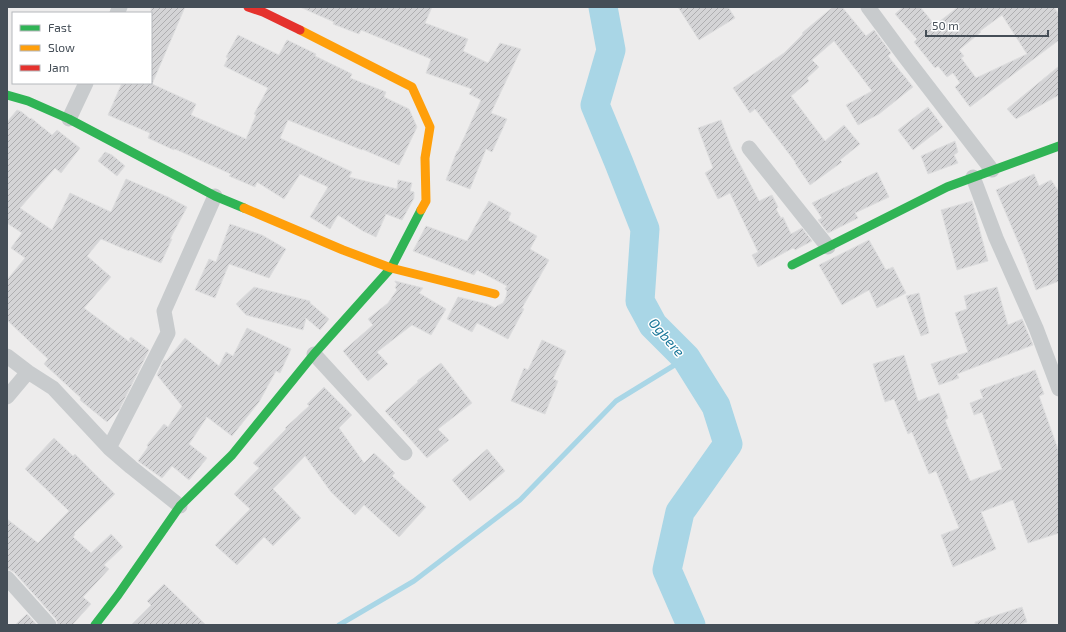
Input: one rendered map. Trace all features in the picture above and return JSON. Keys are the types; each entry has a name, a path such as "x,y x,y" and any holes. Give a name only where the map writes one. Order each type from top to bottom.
{"street":[{"path":"95,625 118,595 180,506 232,455 314,354 391,268 426,201 425,158 430,127 412,87 264,10 248,7"},
{"path":"868,7 992,170"},
{"path":"69,119 86,84"},
{"path":"8,97 35,104 69,119 215,196 343,250 391,268 495,294"},
{"path":"792,265 947,187 1059,146"},
{"path":"749,148 828,247"},
{"path":"973,177 996,238 1036,328 1059,389"},
{"path":"109,448 168,333 164,311 215,196"},
{"path":"314,354 405,453"},
{"path":"7,356 53,388 109,448 180,506"},
{"path":"7,397 28,372"},
{"path":"7,578 49,625"}],"building":[{"path":"151,7 185,7 152,84 152,12"},
{"path":"300,7 432,7 425,23 468,39 463,51 488,63 500,43 521,49 491,113 507,119 492,152 486,149 470,189 446,180 457,151 481,100 469,94 472,89 426,73 431,59 361,30 359,34 333,24 334,22"},
{"path":"678,7 728,7 735,18 699,40"},
{"path":"833,7 842,7 866,36 874,30 891,53 888,56 913,87 879,114 858,125 846,105 872,91 834,41 812,60 819,67 807,78 809,81 791,96 825,141 844,125 860,144 840,160 842,162 810,185 796,163 755,109 750,113 733,88 784,53 803,34 802,33"},
{"path":"903,7 920,7 935,25 958,7 1054,7 1059,15 1059,40 970,107 955,87 960,83 953,73 947,77 938,66 935,68 914,42 917,39 895,14","holes":["1002,15 1027,54 976,78 961,58 964,56 959,50 981,32 980,31"]},
{"path":"238,35 279,55 287,40 352,74 350,78 386,92 384,97 409,109 417,127 399,165 288,120 280,138 352,172 349,177 397,189 398,180 412,183 410,191 414,192 414,198 402,220 386,214 376,237 363,231 338,215 330,229 310,217 328,187 300,174 284,199 257,182 255,187 229,176 231,174 148,138 150,133 108,115 122,84 152,84 196,104 191,115 246,139 256,115 254,114 268,88 224,66 228,58 226,57"},
{"path":"1059,66 1059,95 1016,119 1007,109"},
{"path":"928,107 943,127 913,150 898,130"},
{"path":"17,110 22,112 30,119 31,118 52,135 57,130 80,148 61,173 55,168 20,208 52,230 70,193 111,212 126,179 187,207 170,239 172,239 161,263 101,239 87,256 111,277 84,308 131,343 129,339 131,337 149,350 119,410 107,422 80,400 81,398 44,364 48,359 7,320 7,280 25,258 11,248 22,233 7,223 7,122"},
{"path":"721,120 731,147 759,201 772,195 778,207 776,209 781,218 783,217 791,234 802,228 812,241 795,250 793,248 758,267 752,255 758,252 730,193 718,199 705,173 713,168 698,128"},
{"path":"955,141 958,152 954,155 958,163 928,174 921,156"},
{"path":"105,152 112,155 125,166 117,176 98,161"},
{"path":"877,172 889,197 855,213 858,218 828,233 818,220 822,218 812,203"},
{"path":"1034,174 1039,186 1051,180 1059,192 1059,281 1036,290 1025,258 996,190"},
{"path":"489,201 511,213 508,220 537,236 530,249 549,260 522,308 524,309 508,339 477,323 472,332 447,319 458,297 487,304 495,308 503,303 506,297 507,291 505,289 507,286 477,270 474,275 413,251 426,226 467,241"},
{"path":"972,201 988,261 957,270 941,210"},
{"path":"230,224 262,235 286,249 269,278 229,264 215,298 195,290 209,259 216,262"},
{"path":"869,240 886,270 893,267 906,293 877,308 869,290 842,305 819,265"},
{"path":"395,281 423,288 419,293 446,309 431,335 412,325 377,352 388,364 368,381 343,351 373,325 368,319 388,303 397,290 395,288 397,284"},
{"path":"254,287 310,301 310,303 329,319 320,330 306,318 303,330 246,315 236,304"},
{"path":"997,287 1008,325 1022,319 1033,345 957,374 959,378 939,385 931,364 968,352 955,313 967,309 964,296"},
{"path":"919,293 929,333 921,336 906,296"},
{"path":"247,328 291,349 280,373 276,371 259,402 232,436 207,417 189,444 207,458 189,480 172,466 162,478 138,461 148,447 147,445 164,424 168,427 182,406 157,375 164,360 166,361 185,338 219,366 226,352 233,356"},
{"path":"542,340 566,351 553,379 558,381 545,414 511,401 524,368 528,370"},
{"path":"904,355 918,401 939,393 948,418 945,420 970,481 1002,469 982,412 974,415 970,403 983,398 980,390 1035,370 1044,394 1039,396 1059,452 1059,533 1028,543 1013,500 981,512 996,549 953,567 941,535 959,528 936,471 929,474 912,432 908,434 894,399 885,402 873,364"},
{"path":"441,363 472,403 438,429 449,440 427,458 385,411 418,382 417,381"},
{"path":"324,387 352,415 339,428 364,463 374,453 395,473 392,476 426,507 399,537 364,505 355,515 331,492 305,456 273,489 301,518 273,546 264,537 237,565 215,545 250,509 234,494 259,468 253,463 286,429 285,428 309,406 307,404"},
{"path":"54,438 73,456 75,454 115,494 74,533 75,534 73,537 91,553 111,534 123,547 104,565 109,569 83,597 91,604 72,625 58,625 56,619 14,572 7,569 7,519 38,543 69,511 25,469"},
{"path":"487,449 505,471 470,501 452,480"},
{"path":"164,584 206,625 131,625 151,605 147,601"},
{"path":"1022,607 1027,622 1018,625 975,625 975,622"},
{"path":"27,614 37,625 15,625"}],"waterway":[{"name":"Ogbere","path":"603,7 611,50 595,105 645,229 640,301 653,325 686,358 716,406 728,444 680,512 667,570 691,625"},
{"path":"339,625 414,581 520,500 616,401 686,358"}],"traffic: fast":[{"path":"7,95 28,101 69,119 215,196 244,208"},
{"path":"792,265 947,187 1059,146"},
{"path":"95,625 118,595 180,506 232,455 314,354 391,268 421,210"}],"traffic: slow":[{"path":"300,30 412,87 430,127 425,158 426,201 421,210"},
{"path":"244,208 343,250 391,268 495,294"}],"traffic: jam":[{"path":"248,7 263,12 300,30"}]}
